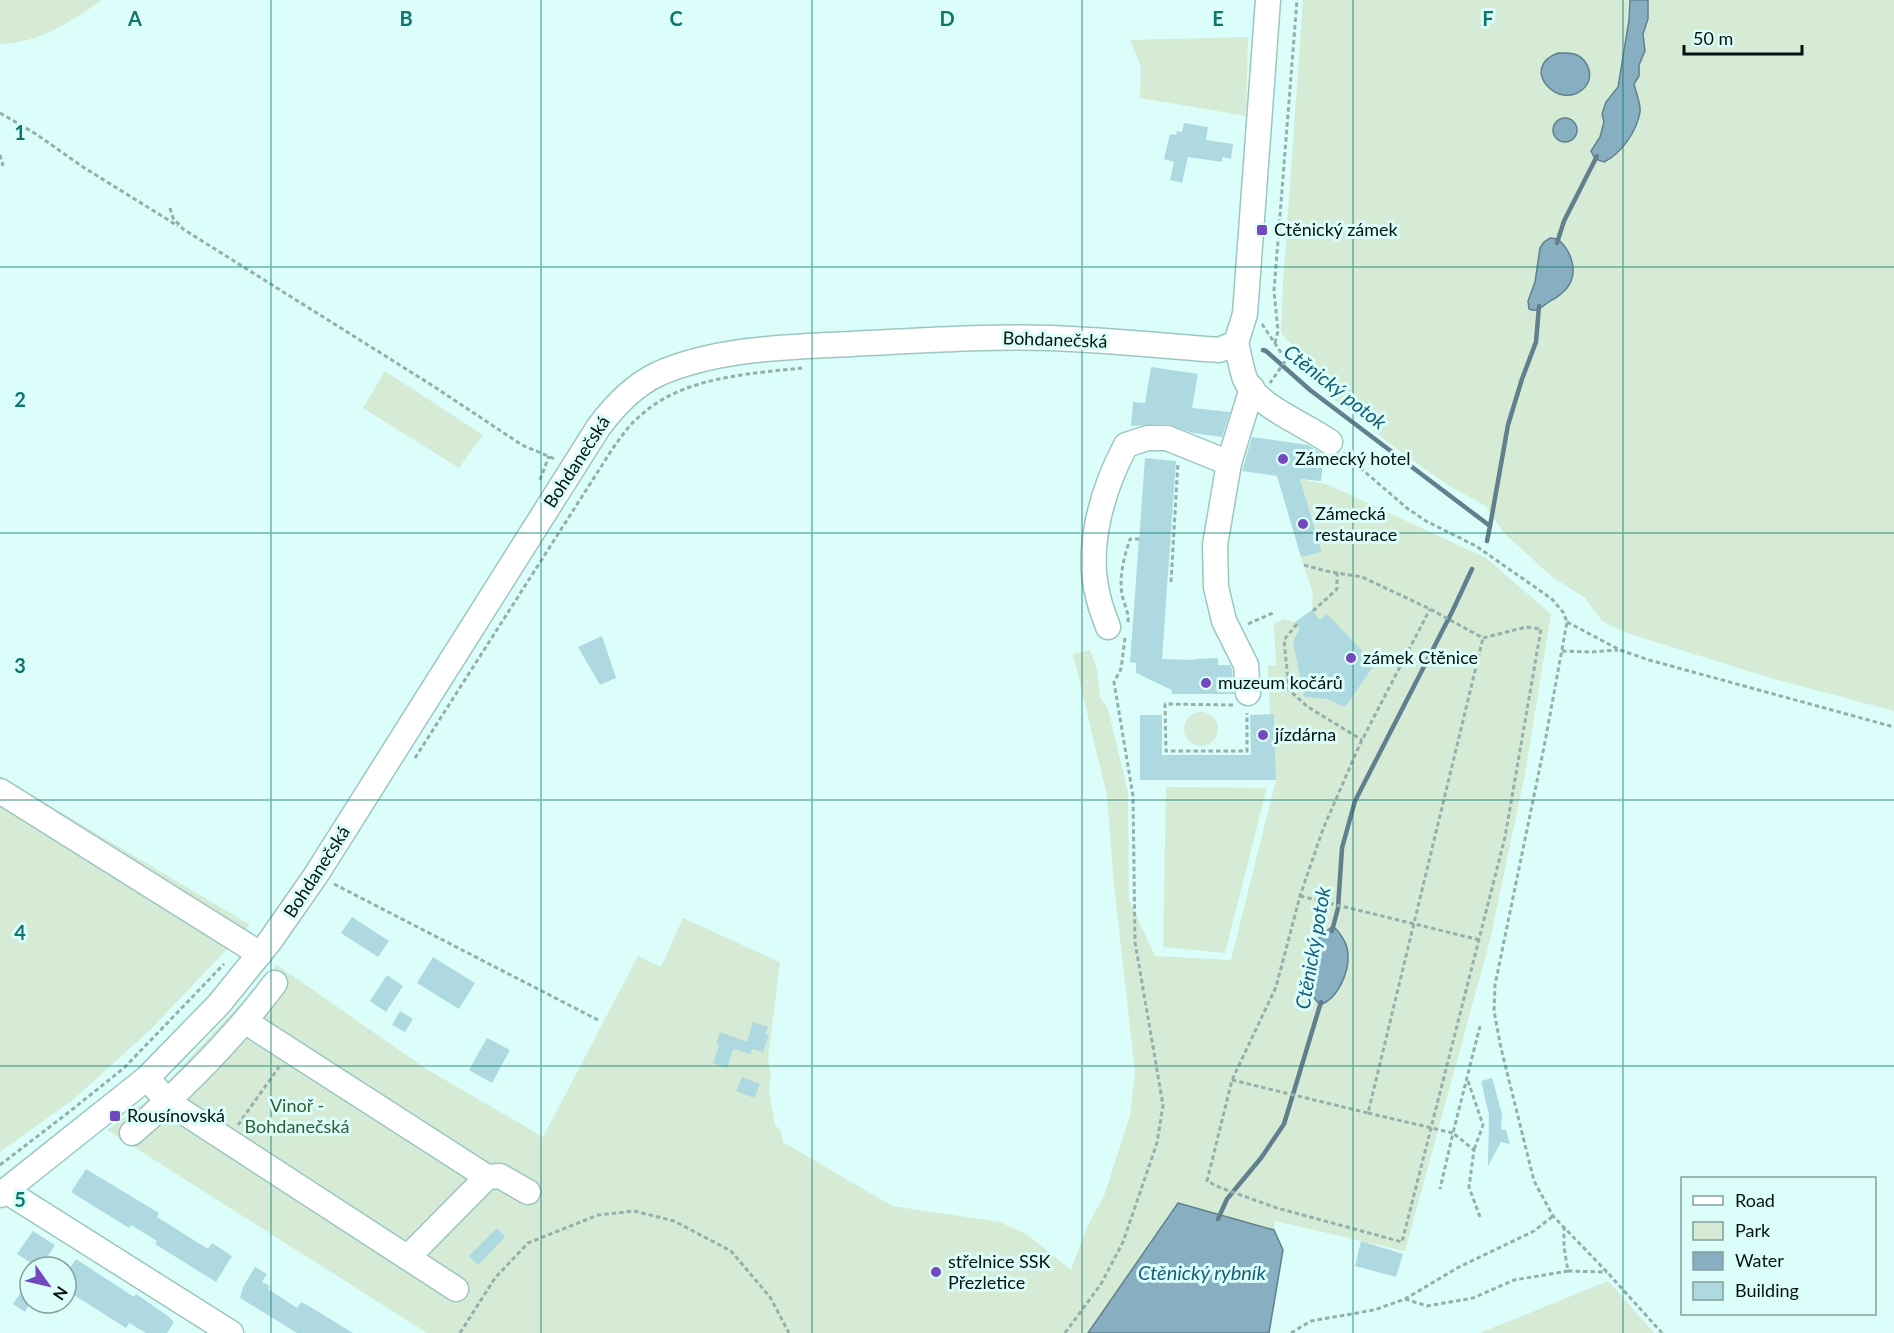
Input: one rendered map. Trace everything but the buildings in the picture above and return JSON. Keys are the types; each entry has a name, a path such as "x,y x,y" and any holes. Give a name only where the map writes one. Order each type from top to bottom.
{"street":[{"path":"1268,0 1245,314 1236,343 1245,380 1252,388 1271,406 1330,441"},
{"name":"Bohdanečská","path":"3,1193 147,1078 219,1004 252,949 316,875 574,465 615,405 634,389 657,375 684,365 729,354 802,347 977,338 1051,338 1219,350 1236,343"},
{"path":"1247,699 1246,665 1224,621 1216,587 1215,545 1229,464 1252,388"},
{"path":"1120,630 1097,594 1093,545 1102,503 1126,445 1148,438 1167,438 1229,464"},
{"path":"0,791 252,949"},
{"path":"132,1133 168,1102 246,1022 275,983"},
{"path":"246,1022 487,1177 500,1176 528,1192"},
{"path":"147,1078 168,1102 456,1288"},
{"path":"408,1257 487,1177"},
{"path":"3,1193 231,1333"}],"path":[{"path":"1275,343 1278,331 1274,291 1297,0"},
{"path":"0,113 410,371 522,445 574,465"},
{"path":"0,156 3,166"},
{"path":"170,208 173,218 183,229"},
{"path":"1279,370 1284,362"},
{"path":"414,760 613,448 639,417 655,404 690,387 713,381 812,366"},
{"path":"1330,441 1408,509 1426,521 1476,546 1552,599 1563,612 1567,622 1495,985 1494,1011 1534,1180 1553,1216 1564,1225 1662,1333"},
{"path":"1170,582 1178,454"},
{"path":"540,481 549,456"},
{"path":"1065,1333 1101,1284 1123,1242 1157,1143 1163,1105 1135,942 1133,796 1114,682 1121,669 1120,630 1128,616 1122,593 1122,560 1130,539 1139,539"},
{"path":"1304,566 1362,577 1430,609 1483,638 1526,627 1541,629 1505,837 1402,1242 1277,1208 1207,1181 1232,1080 1276,987 1300,896 1323,829 1362,740 1430,609"},
{"path":"1313,611 1337,589 1337,573"},
{"path":"1242,627 1273,613"},
{"path":"1567,622 1620,650 1894,727"},
{"path":"1297,624 1284,640 1289,690 1308,707 1362,740"},
{"path":"1368,1113 1483,638"},
{"path":"1562,651 1620,650"},
{"path":"1247,699 1246,751 1166,751 1165,704 1247,699"},
{"path":"316,875 598,1020"},
{"path":"1300,896 1480,940"},
{"path":"0,1165 124,1068 252,949"},
{"path":"1440,1189 1480,1026"},
{"path":"228,1141 290,1050"},
{"path":"1467,1079 1483,1125 1474,1150 1469,1187 1480,1217"},
{"path":"1232,1080 1453,1133 1474,1150"},
{"path":"460,1333 495,1278 528,1243 598,1215 634,1211 674,1221 731,1251 770,1297 789,1333"},
{"path":"1291,1333 1311,1321 1374,1310 1405,1299 1459,1267 1534,1231 1553,1216"},
{"path":"1564,1225 1564,1247 1568,1271"},
{"path":"1405,1299 1427,1306 1473,1298 1514,1280 1568,1271 1607,1272"}],"green space":[{"path":"0,0 102,0 54,30 28,40 0,44"},
{"path":"1303,0 1894,0 1894,711 1767,677 1624,632 1602,621 1585,598 1552,577 1503,532 1486,506 1449,486 1332,399 1317,372 1281,333"},
{"path":"1248,37 1246,116 1140,98 1141,66 1130,40"},
{"path":"385,371 483,435 459,468 363,408"},
{"name":"Vinoř - Bohdanečská","path":"1300,479 1329,485 1486,558 1551,614 1525,774 1490,940 1405,1251 1275,1221 1274,1230 1178,1203 1088,1333 427,1333 107,1130 157,1093 277,965 428,1070 543,1137 638,956 661,967 683,918 780,962 768,1059 771,1074 769,1090 775,1125 780,1130 783,1142 892,1206 1000,1222 1028,1235 1071,1270 1086,1229 1104,1196 1130,1116 1135,1072 1114,884 1107,796 1073,654 1090,650 1097,670 1100,697 1108,709 1128,792 1129,900 1155,956 1231,960 1276,780 1274,715 1270,714 1268,665 1276,665 1274,624 1283,619 1295,622 1300,629 1293,641 1326,699 1345,707 1374,664 1327,614 1320,620 1312,610 1313,593 1301,557 1322,552"},
{"path":"1201,712 1213,717 1218,729 1213,741 1201,746 1189,741 1184,729 1189,717"},
{"path":"0,776 250,925 150,1030 74,1099 0,1152"},
{"path":"1166,787 1267,788 1225,953 1163,947"},
{"path":"1608,1281 1654,1333 1480,1333"}],"water":[{"path":"1630,0 1648,0 1648,19 1643,34 1645,51 1639,65 1639,76 1634,84 1640,112 1636,127 1627,141 1604,162 1595,159 1591,151 1600,137 1604,122 1602,114 1606,102 1618,87"},
{"path":"1558,53 1575,54 1587,65 1590,74 1588,83 1575,94 1565,95 1555,92 1547,86 1542,77 1542,68 1546,60"},
{"path":"1565,118 1574,121 1577,130 1574,139 1565,142 1556,139 1553,130 1556,121"},
{"path":"1550,238 1558,239 1568,251 1573,273 1568,287 1538,310 1532,310 1529,309 1528,301 1535,282 1540,248"},
{"path":"1333,926 1341,935 1348,951 1347,969 1337,991 1320,1005 1304,986 1306,968 1314,945"},
{"name":"Ctěnický rybník","path":"1178,1203 1274,1230 1283,1250 1269,1333 1088,1333"}],"waterway":[{"path":"1557,243 1564,221 1597,156"},
{"path":"1490,526 1508,425 1536,342 1539,306"},
{"name":"Ctěnický potok","path":"1263,350 1310,390 1490,526 1487,541"},
{"name":"Ctěnický potok","path":"1332,931 1338,908 1342,848 1355,801 1472,569"},
{"name":"Ctěnický potok","path":"1218,1219 1227,1199 1261,1158 1284,1124 1321,1002"}],"place":[{"name":"Ctěnický zámek","path":"1262,230"},
{"name":"Zámecký hotel","path":"1283,459"},
{"name":"Zámecká restaurace","path":"1303,524"},
{"name":"zámek Ctěnice","path":"1351,658"},
{"name":"muzeum kočárů","path":"1206,683"},
{"name":"jízdárna","path":"1263,735"},
{"name":"Rousínovská","path":"115,1116"},
{"name":"střelnice SSK Přezletice","path":"936,1272"}]}
